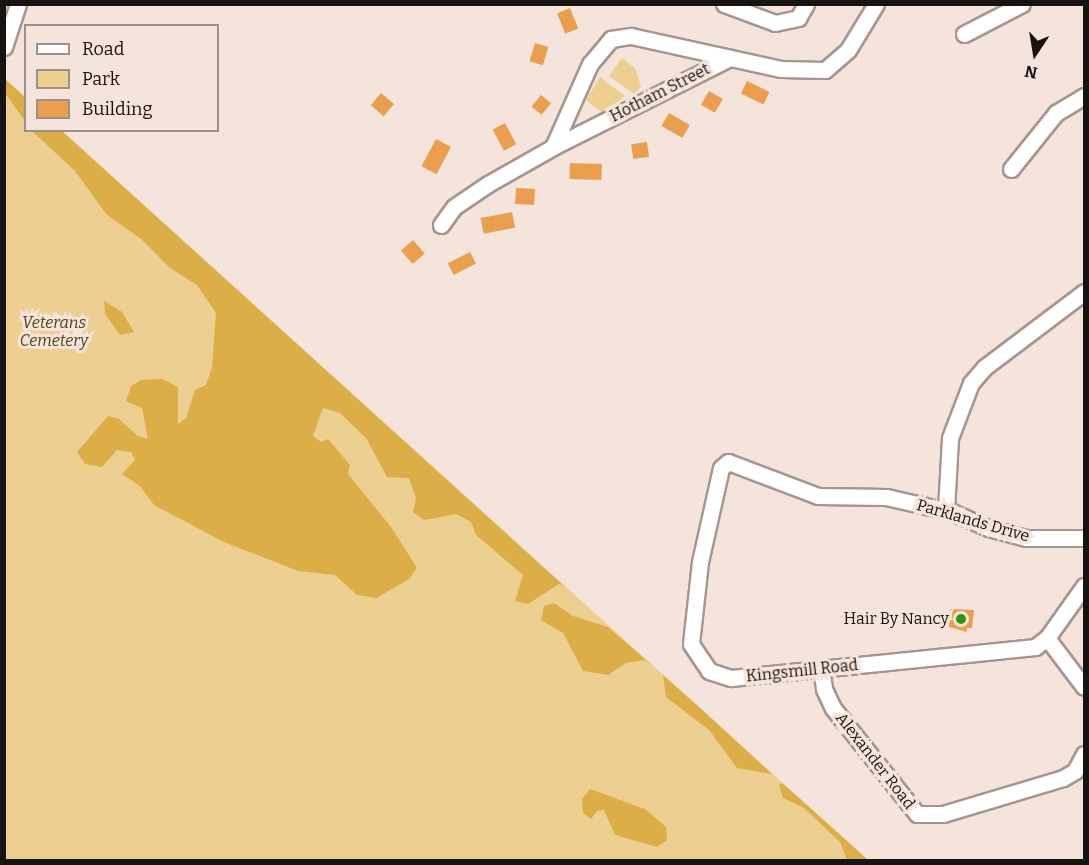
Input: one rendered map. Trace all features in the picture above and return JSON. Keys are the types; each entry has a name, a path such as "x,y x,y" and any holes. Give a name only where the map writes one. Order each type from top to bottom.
{"street":[{"path":"4,47 18,4"},
{"path":"724,4 775,23 798,18 806,4"},
{"name":"Hotham Street","path":"441,225 454,207 553,147 730,58 781,69 825,70 848,50 876,4"},
{"path":"964,33 1022,4"},
{"path":"553,147 590,64 611,39 631,36 730,58"},
{"path":"1011,169 1056,113 1084,96"},
{"path":"946,510 950,438 971,383 985,367 1084,292"},
{"name":"Parklands Drive","path":"725,463 818,496 872,495 946,510 988,528 1026,538 1084,538"},
{"name":"Kingsmill Road","path":"725,463 698,573 691,638 695,654 714,674 725,678 1035,647 1047,638"},
{"path":"1084,586 1047,638 1084,687"},
{"name":"Alexander Road","path":"821,669 829,702 916,814 944,814 1063,778 1075,771 1084,754"}],"green space":[{"path":"622,58 635,68 641,87 634,94 609,76"},
{"path":"600,77 625,96 604,114 586,100"},
{"name":"Veterans Cemetery","path":"5,79 24,96 24,132 63,132 868,860 5,860"}],"shaded area":[{"path":"5,79 24,96 24,120 5,93"},
{"path":"33,132 63,132 564,586 559,584 528,604 515,601 523,575 476,535 471,522 456,514 424,520 413,512 416,498 409,478 387,477 366,438 340,413 323,408 313,436 321,442 328,439 350,465 348,474 391,527 417,568 409,579 376,598 357,595 335,575 298,571 224,542 154,505 140,486 122,474 135,460 131,452 117,450 102,467 85,464 77,452 108,416 119,419 138,436 148,439 142,408 126,401 131,386 141,380 162,379 178,387 178,424 186,418 195,390 206,385 212,367 216,313 197,285 170,268 141,239 107,215 75,171"},
{"path":"104,301 122,312 134,332 120,335 105,314"},
{"path":"554,603 573,616 608,627 653,666 645,660 626,663 608,675 583,671 563,633 541,620 544,606"},
{"path":"663,675 772,774 737,768 709,730 666,697"},
{"path":"782,783 868,860 847,860 840,842 804,808 783,798 779,785"},
{"path":"590,789 645,809 666,827 667,840 657,847 615,835 604,810 597,811 591,819 583,813 582,799"}],"building":[{"path":"570,8 578,28 565,34 557,13"},
{"path":"535,43 548,47 543,65 529,61"},
{"path":"747,81 769,92 763,105 741,94"},
{"path":"709,91 723,99 715,113 701,105"},
{"path":"381,93 394,104 384,116 371,105"},
{"path":"541,95 551,103 542,115 532,107"},
{"path":"669,113 690,125 682,138 662,126"},
{"path":"505,123 516,144 504,151 493,130"},
{"path":"436,139 451,147 436,174 421,166"},
{"path":"647,142 649,157 633,159 631,144"},
{"path":"570,163 602,164 601,180 569,179"},
{"path":"516,188 535,189 534,205 515,204"},
{"path":"512,212 515,228 484,234 481,218"},
{"path":"413,240 425,254 413,264 401,250"},
{"path":"470,252 476,264 454,275 448,263"},
{"name":"Hair By Nancy","path":"950,609 974,610 972,628 967,628 967,632 949,627"}],"place":[{"name":"Hair By Nancy","path":"961,619"}]}
